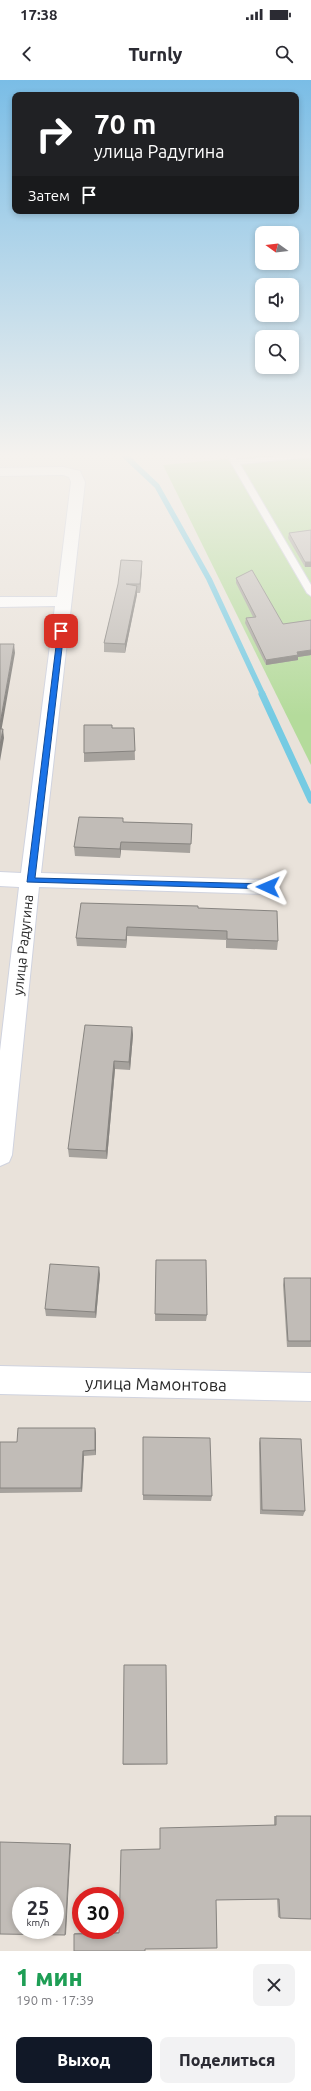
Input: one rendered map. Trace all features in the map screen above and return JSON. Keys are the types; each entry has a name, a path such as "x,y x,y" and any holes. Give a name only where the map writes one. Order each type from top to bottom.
{"street":[{"name":"улица Радугина","path":"0,1155 30,880 71,541"},
{"path":"0,602 64,601"},
{"path":"0,879 268,887"},
{"name":"улица Мамонтова","path":"0,1380 311,1387"}],"lane":[{"path":"281,541 311,593"}],"green space":[{"path":"201,541 311,541 311,765"}],"building":[{"path":"294,541 311,541 311,562 305,562"},
{"path":"121,560 142,561 140,584 126,584 137,586 125,644 104,643 118,584"},
{"path":"252,570 283,624 311,620 311,650 297,652 298,655 266,660 246,618 256,617 236,578"},
{"path":"0,644 14,644 0,724"},
{"path":"84,725 112,725 112,728 134,728 135,751 84,753"},
{"path":"0,729 3,729 0,745"},
{"path":"79,817 123,818 123,822 192,824 191,844 121,842 120,849 74,847"},
{"path":"81,903 198,906 198,908 277,911 278,941 227,939 227,931 127,927 126,940 76,938"},
{"path":"85,1025 132,1027 129,1062 114,1061 106,1151 68,1149"},
{"path":"156,1260 206,1260 207,1315 155,1314"},
{"path":"50,1264 99,1267 95,1312 45,1309"},
{"path":"284,1278 311,1278 311,1341 288,1341"},
{"path":"18,1428 95,1428 95,1450 83,1451 81,1488 0,1488 0,1442 17,1442"},
{"path":"143,1437 210,1438 212,1496 143,1495"},
{"path":"260,1438 301,1439 305,1511 262,1510"},
{"path":"124,1665 166,1665 167,1764 123,1764"},
{"path":"276,1816 311,1816 311,1919 280,1918 279,1899 216,1900 217,1948 145,1949 145,1951 74,1951 74,1939 124,1939 124,1887 120,1887 121,1850 160,1849 160,1828 276,1825"},
{"path":"0,1842 70,1844 65,1935 64,1887 12,1887 12,1934 0,1934"}],"waterway":[{"path":"188,541 209,579 263,695"},
{"path":"262,694 311,800"}],"route":[{"path":"61,631 30,880 268,887"}]}
